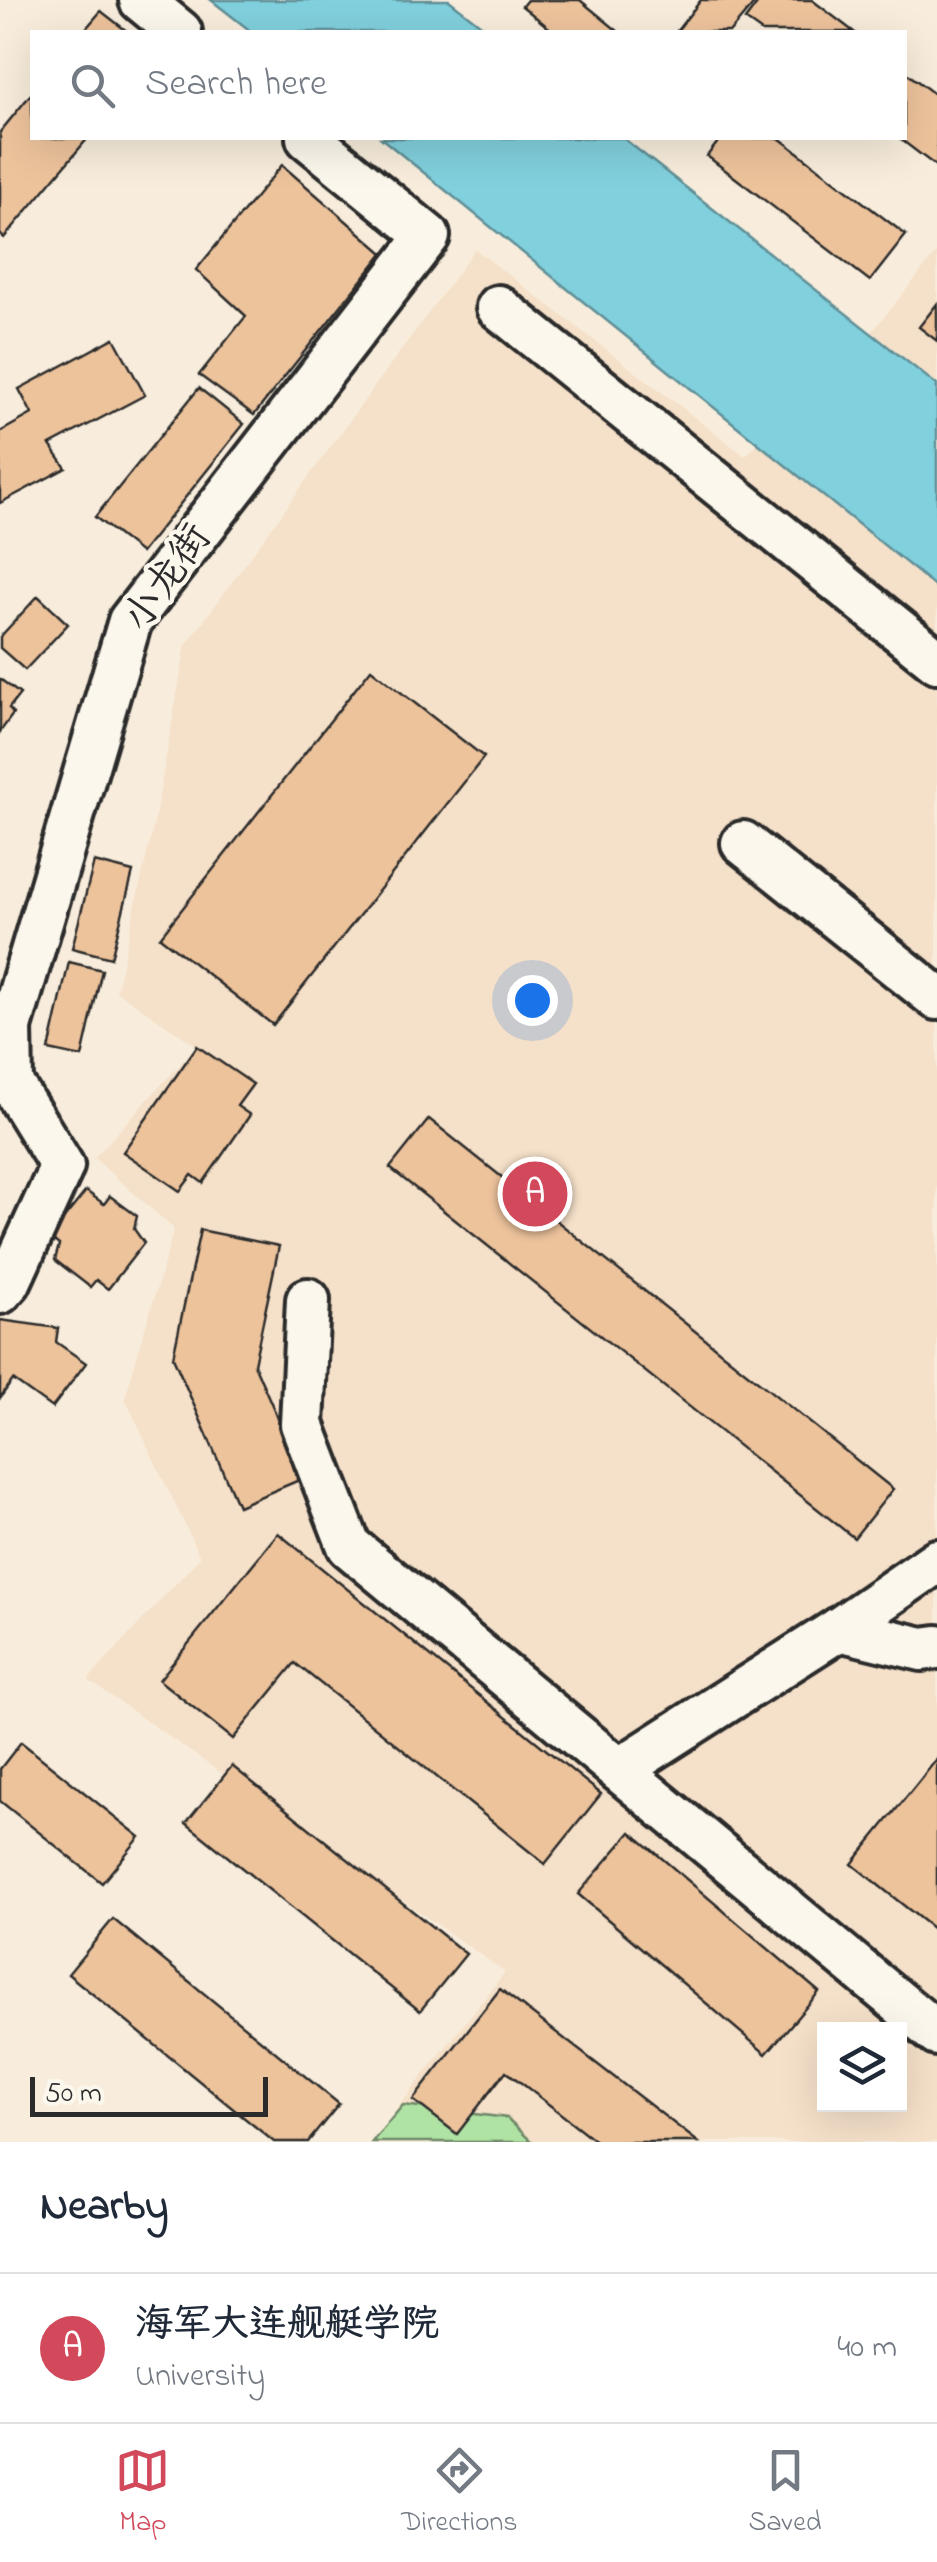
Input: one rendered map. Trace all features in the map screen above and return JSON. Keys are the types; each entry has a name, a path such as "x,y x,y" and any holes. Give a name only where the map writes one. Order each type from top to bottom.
{"street":[{"path":"140,0 178,30"},
{"name":"小龙街","path":"4,1287 62,1166 11,1083 5,1028 130,621 428,236 310,140"},
{"path":"498,307 937,662"},
{"path":"743,843 937,998"},
{"path":"308,1300 302,1424 349,1546 937,2034"},
{"path":"619,1770 839,1629 937,1561"},
{"path":"839,1629 922,1649 937,1647"}],"shaded area":[{"path":"475,249 745,456 871,333 937,252 937,2142 371,2142 505,1972 88,1680 200,1557 125,1398 174,1229 94,1158 197,1046 116,991 155,819 186,645"}],"green space":[{"path":"403,2105 507,2118 532,2142 372,2142"}],"water":[{"path":"211,0 449,0 487,30 249,30"},
{"path":"383,140 626,140 937,385 937,588"}],"building":[{"path":"527,0 580,0 617,30 552,30 522,6"},
{"path":"701,0 757,0 732,30 678,30"},
{"path":"760,0 812,0 851,30 759,30 745,20"},
{"path":"101,11 125,30 85,30"},
{"path":"907,73 937,96 937,167 902,140 907,140"},
{"path":"30,95 30,140 86,140 4,238 0,234 0,132"},
{"path":"719,140 782,140 906,235 870,281 707,156"},
{"path":"282,165 383,253 254,415 199,375 246,316 196,270"},
{"path":"937,304 937,341 919,327"},
{"path":"114,338 145,395 50,445 66,468 0,503 0,432 32,414 19,389"},
{"path":"199,388 244,424 141,553 95,517"},
{"path":"38,596 68,624 25,670 0,648 0,637"},
{"path":"371,669 484,757 273,1025 160,937"},
{"path":"0,679 20,694 9,708 13,714 0,732"},
{"path":"94,862 133,872 111,958 72,948"},
{"path":"69,962 102,970 82,1057 49,1050"},
{"path":"197,1046 253,1084 237,1106 250,1115 203,1183 192,1175 180,1191 123,1152"},
{"path":"429,1119 893,1489 854,1538 390,1168"},
{"path":"86,1191 104,1204 110,1196 137,1216 134,1229 144,1243 108,1289 96,1280 90,1287 55,1260 59,1245 49,1237"},
{"path":"200,1230 279,1246 254,1364 304,1478 238,1506 173,1357"},
{"path":"0,1320 58,1328 56,1342 86,1363 52,1408 13,1380 0,1398"},
{"path":"278,1533 601,1794 545,1864 295,1663 233,1739 159,1680"},
{"path":"21,1742 140,1837 102,1883 0,1801 0,1769"},
{"path":"937,1759 937,1923 932,1928 852,1864"},
{"path":"232,1766 466,1954 420,2011 186,1823"},
{"path":"631,1832 819,1992 766,2054 578,1894"},
{"path":"113,1919 339,2104 308,2142 274,2142 68,1974"},
{"path":"500,1989 698,2142 597,2142 506,2071 457,2134 413,2100"}],"place":[{"name":"海军大连舰艇学院","path":"535,1194"}]}
